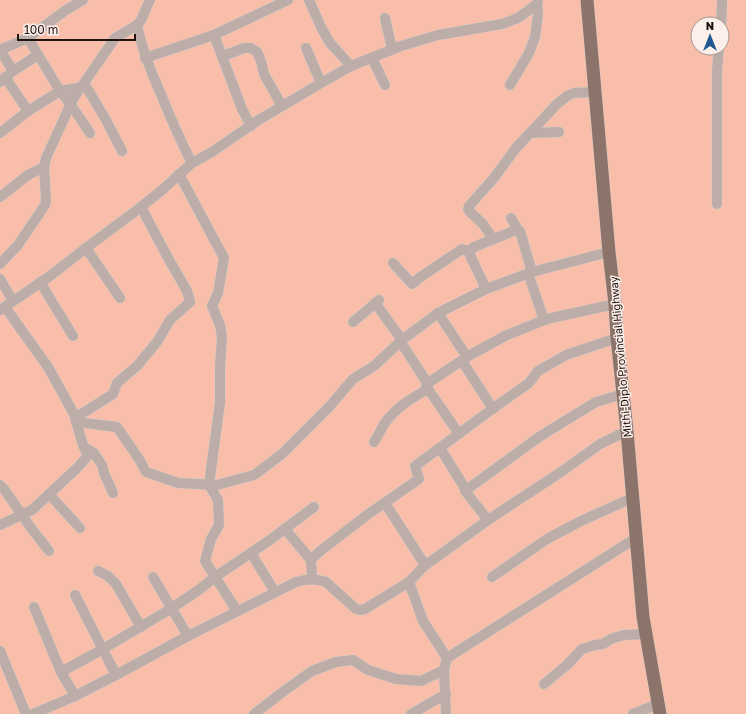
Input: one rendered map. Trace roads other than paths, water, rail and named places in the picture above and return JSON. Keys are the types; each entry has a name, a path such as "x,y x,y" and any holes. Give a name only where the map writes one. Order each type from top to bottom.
{"main road":[{"name":"Mithi-Diplo Provincial Highway","path":"586,0 643,617 659,709"}],"street":[{"path":"28,111 6,77 0,50 28,38 66,10 83,0"},
{"path":"0,264 18,246 45,205 44,167 46,158 73,99 116,38 137,25 141,20 150,0"},
{"path":"145,58 214,35 288,0"},
{"path":"308,0 330,43 351,66"},
{"path":"721,16 722,0"},
{"path":"6,306 50,276 141,207 192,163 212,152 257,121 321,83 351,66 401,46 438,35 502,24 518,18 538,2"},
{"path":"510,85 529,53 535,37 538,2"},
{"path":"385,18 392,50"},
{"path":"137,25 145,58 176,131 192,163"},
{"path":"214,35 251,126"},
{"path":"28,38 60,90 90,133"},
{"path":"223,56 244,48 251,48 257,52 264,74 282,106"},
{"path":"306,48 321,83"},
{"path":"6,77 38,55"},
{"path":"716,204 718,56"},
{"path":"372,58 385,85"},
{"path":"0,134 28,111 60,90 83,85"},
{"path":"83,85 106,120 122,151"},
{"path":"492,239 483,224 469,211 469,206 494,178 516,148 557,104 567,96 574,93 595,92"},
{"path":"530,133 559,132"},
{"path":"0,197 28,175 44,167"},
{"path":"179,174 224,258 218,292 212,306 220,325 222,338 220,402 209,485 218,500 219,525 211,539 205,561 236,611"},
{"path":"76,420 113,394 117,383 137,366 157,342 170,320 190,302 187,291 141,207"},
{"path":"511,218 520,232 544,320"},
{"path":"393,263 412,284 462,249 470,250 492,239 518,230"},
{"path":"86,248 120,298"},
{"path":"470,250 470,255 486,289"},
{"path":"76,420 117,427 146,472 178,483 217,485 254,474 282,454 324,412 354,379 374,366 401,340 438,313 486,289 530,272 609,252"},
{"path":"0,279 6,306 48,367 74,414 87,454 86,458 77,468 32,510 0,525"},
{"path":"40,282 73,336"},
{"path":"354,322 377,302 459,434"},
{"path":"374,442 386,422 396,410 464,359 507,335 544,320 615,304"},
{"path":"438,313 492,409"},
{"path":"311,560 319,552 367,515 420,479 415,466 529,383 538,371 566,355 617,338"},
{"path":"466,490 539,437 568,419 596,402 623,394"},
{"path":"33,714 75,696 236,611 296,582 312,579 326,582 356,608 360,610 365,609 409,582 425,565 488,520 561,472 600,444 627,431"},
{"path":"84,447 94,453 102,465 113,493"},
{"path":"440,448 466,490 465,491 488,520"},
{"path":"0,485 4,488 31,528 49,551"},
{"path":"49,494 80,528"},
{"path":"492,577 547,539 581,521 632,498"},
{"path":"385,503 425,565"},
{"path":"61,672 172,608 314,507"},
{"path":"285,529 311,560 312,579"},
{"path":"446,714 444,670 447,658 636,538"},
{"path":"251,552 275,592"},
{"path":"98,571 108,576 116,584 141,627"},
{"path":"152,577 188,636"},
{"path":"409,582 423,622 447,658"},
{"path":"75,595 116,675"},
{"path":"34,607 61,672 75,696"},
{"path":"544,684 568,664 582,649 595,644 603,644 617,637 646,634"},
{"path":"0,651 26,714"},
{"path":"254,714 312,671 336,662 353,660 368,670 396,679 421,681 444,670"},
{"path":"411,714 446,694"},
{"path":"633,714 659,709"}]}
